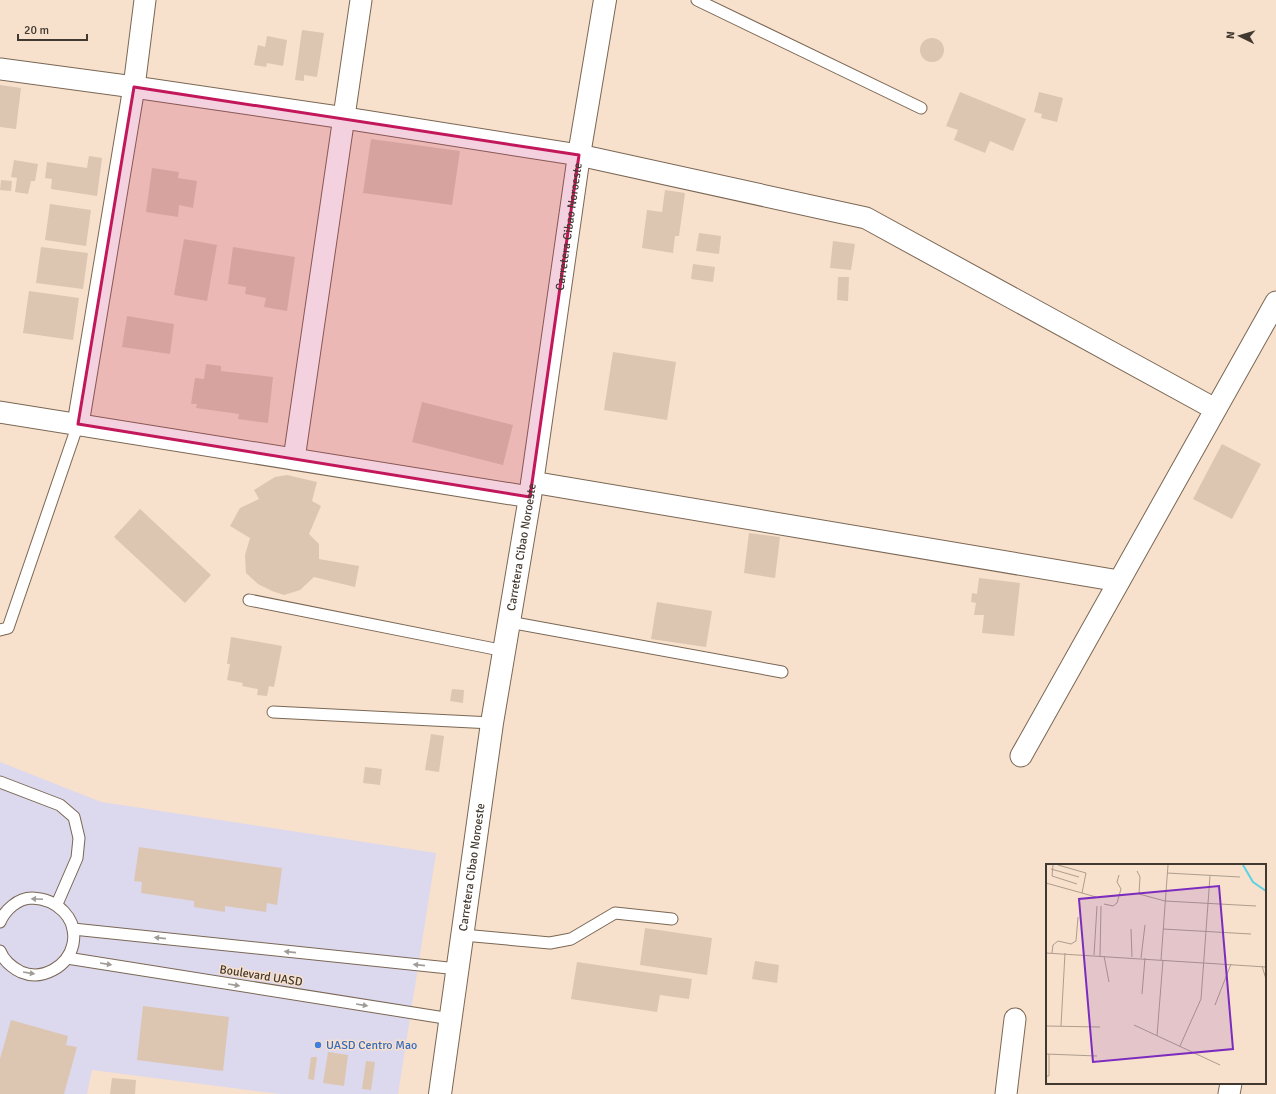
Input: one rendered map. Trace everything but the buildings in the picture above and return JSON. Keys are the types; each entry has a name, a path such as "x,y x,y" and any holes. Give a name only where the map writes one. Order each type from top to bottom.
{"main road":[{"name":"Carretera Cibao Noroeste","path":"440,1094 492,723 531,490 604,0"}],"street":[{"path":"78,424 134,87 145,0"},
{"path":"294,459 361,0"},
{"path":"0,69 344,118 580,156 866,218 1215,410"},
{"path":"1021,756 1276,302"},
{"path":"0,412 294,459 531,490 1119,581"},
{"path":"1006,1094 1015,1019"},
{"path":"1229,1094 1231,1084"}],"lane":[{"path":"697,0 921,108"},
{"path":"0,630 8,628 78,424"},
{"path":"249,600 504,651"},
{"path":"509,622 782,672"},
{"path":"274,712 492,723"},
{"path":"0,782 60,805 74,817 79,838 77,858 57,904"},
{"path":"0,922 3,915 14,904 28,898 43,898 57,904 67,915 73,929 73,944 67,958 56,969 42,975 27,974 14,968 1,958"},
{"path":"462,935 550,943 571,939 615,913 672,919"},
{"name":"Boulevard UASD","path":"73,929 458,969"},
{"name":"Boulevard UASD","path":"67,958 451,1019"}],"highlighted area":[{"path":"134,87 579,155 530,497 78,424"}],"shaded area":[{"path":"0,762 101,802 436,853 398,1094 280,1094 92,1070 87,1094 0,1094"}],"place":[{"name":"UASD Centro Mao","path":"318,1045"}]}
